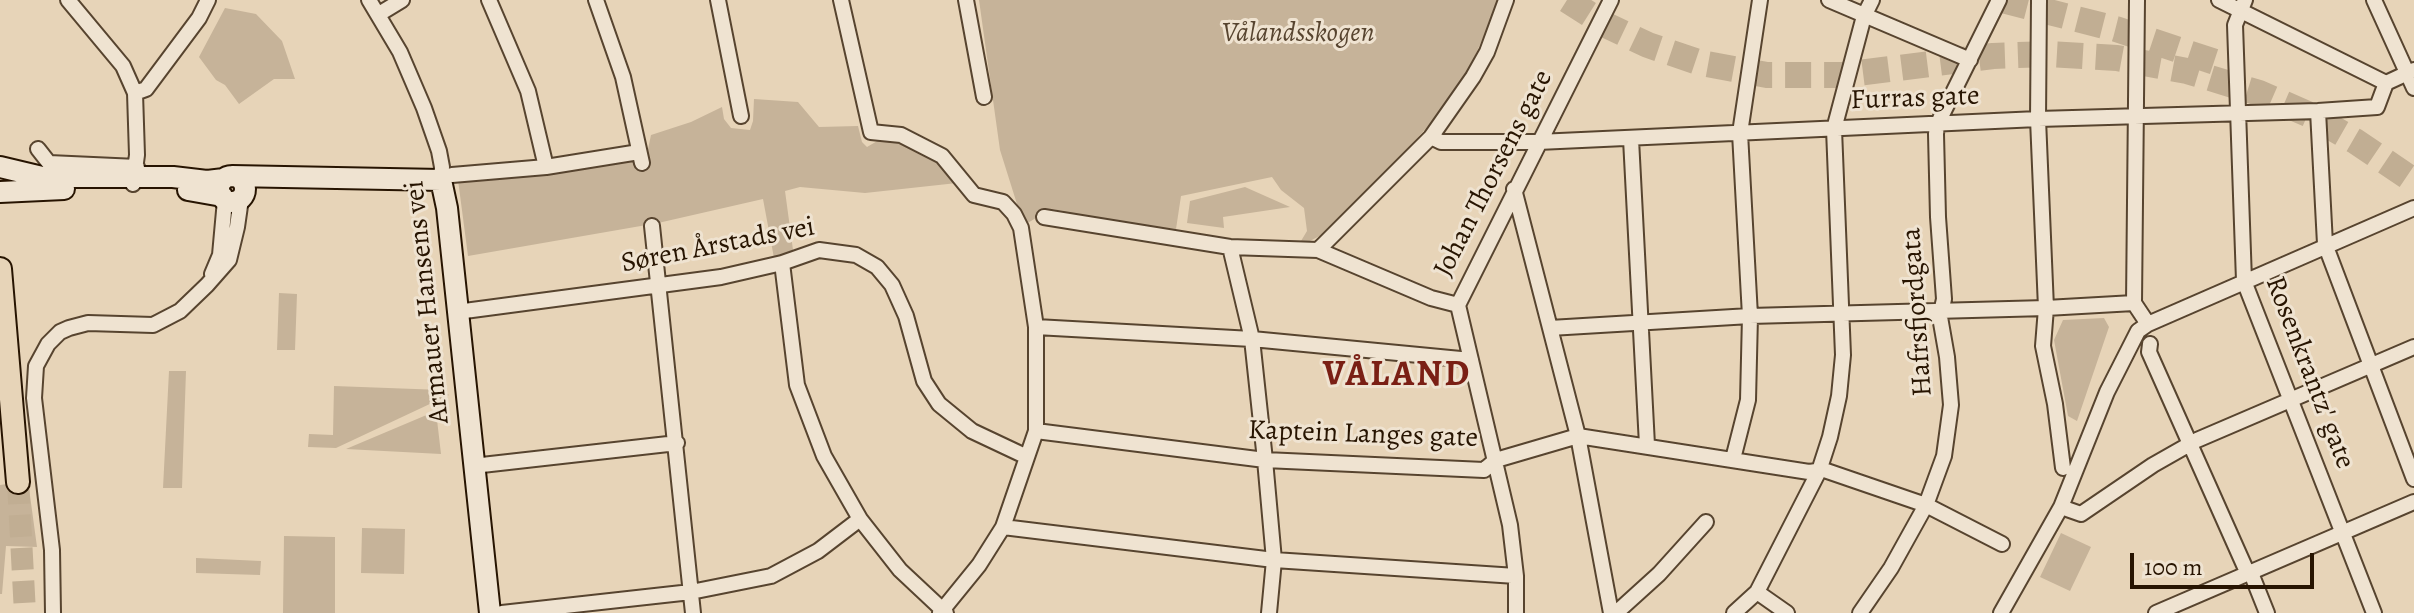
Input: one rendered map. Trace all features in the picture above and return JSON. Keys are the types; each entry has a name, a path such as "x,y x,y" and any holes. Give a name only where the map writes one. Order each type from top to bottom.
{"main road":[{"path":"0,269 10,382 9,403"},
{"path":"0,369 9,403 18,482"}],"street":[{"path":"68,0 123,66 135,93 134,176"},
{"path":"135,93 146,89 199,18 208,0"},
{"name":"Armauer Hansens vei","path":"369,0 400,52 428,119 446,177 457,312 490,613"},
{"path":"379,14 402,0"},
{"path":"489,0 528,91 546,167"},
{"path":"38,149 49,163 134,176 205,192 270,190 296,178 446,177 640,158 623,77 596,0"},
{"path":"718,0 741,116"},
{"path":"782,263 797,385 824,456 860,519 900,570 943,612 1003,527 1036,431 1036,327 1021,228 1003,202 974,195 942,156 901,135 871,132 841,0"},
{"path":"966,0 984,97"},
{"path":"1318,250 1431,137 1487,52 1506,0"},
{"name":"Johan Thorsens gate","path":"1516,613 1516,576 1510,525 1458,305 1611,0"},
{"path":"1733,459 1748,400 1750,316 1740,133 1760,0"},
{"path":"1829,0 1970,60"},
{"path":"1734,613 1757,592 1819,471 1830,437 1839,396 1843,355 1834,129 1864,16 1872,0"},
{"name":"Hafrsfjordgata","path":"1860,613 1891,568 1926,505 1944,456 1950,419 1950,380 1940,310 1944,299 1938,217 1937,125 1999,0"},
{"path":"2039,0 2038,119 2046,308 2043,346 2055,404 2063,468"},
{"path":"2137,0 2134,303 2148,324"},
{"path":"2219,0 2243,5 2386,83 2411,72"},
{"path":"2374,0 2411,72 2414,88"},
{"name":"Rosenkrantz' gate","path":"2243,5 2235,25 2244,281 2374,613"},
{"name":"Furras gate","path":"1431,137 1441,142 1538,142 2038,119 2318,111 2377,107 2386,83"},
{"path":"2318,111 2325,244 2414,479"},
{"path":"1631,139 1647,445"},
{"path":"0,167 42,177 134,176"},
{"path":"0,192 134,176"},
{"path":"1514,189 1578,436 1614,613 1659,574 1706,522"},
{"path":"53,613 52,550 34,398 36,366 54,337 69,328 88,323 153,325 180,311 229,260 237,227 231,191"},
{"path":"2001,613 2061,507 2107,392 2133,338 2148,324 2325,244 2414,208"},
{"path":"1044,217 1230,247 1318,250 1431,298 1458,305"},
{"path":"652,226 693,613"},
{"path":"1230,247 1252,339 1265,460 1274,560 1269,613"},
{"name":"Søren Årstads vei","path":"457,312 721,277 782,263 819,250 856,255 877,267 892,285 906,316 924,381 939,404 972,431 1025,456"},
{"path":"1550,328 1750,316 2134,303"},
{"path":"1036,327 1252,339 1471,360"},
{"path":"2150,344 2149,352 2267,613"},
{"path":"2061,507 2081,514 2190,443 2414,347"},
{"name":"Kaptein Langes gate","path":"1036,431 1265,460 1484,470 1496,460 1578,436 1809,472 1824,470 1926,505 2002,544"},
{"path":"473,466 677,443"},
{"path":"2159,612 2414,502"},
{"path":"502,613 691,592 771,576 818,551 860,519"},
{"path":"1003,527 1274,560 1516,576"},
{"path":"1757,592 1787,613"}],"green space":[{"name":"Vålandsskogen","path":"979,0 1500,0 1469,69 1444,108 1339,226 1306,243 1301,241 1307,231 1304,208 1281,190 1272,177 1181,196 1176,229 1155,227 1142,230 1051,209 1026,224 1022,220 1000,150"},
{"path":"225,8 256,14 282,41 295,79 274,79 239,104 199,57"},
{"path":"754,99 798,102 819,127 858,126 862,142 867,147 879,140 904,141 944,162 957,183 865,193 800,187 785,191 793,250 774,258 763,199 658,223 468,256 458,180 647,154 651,135 691,122 722,107 724,119 731,128 750,130"},
{"path":"1245,187 1290,207 1223,217 1224,228 1187,223 1190,201"},
{"path":"279,293 297,294 295,350 277,350"},
{"path":"2104,318 2109,327 2077,421 2068,416 2054,340 2063,320"},
{"path":"169,371 186,371 182,488 163,488"},
{"path":"334,386 442,390 449,395 336,448 308,447 309,434 333,435"},
{"path":"436,411 441,454 346,449"},
{"path":"28,481 37,547 6,546 0,594 0,485"},
{"path":"362,528 405,529 404,574 361,573"},
{"path":"2061,533 2091,547 2070,591 2040,577"},
{"path":"284,536 335,537 335,613 283,613"},
{"path":"196,558 261,561 260,575 196,573"}],"tunnel":[{"path":"1567,0 1608,26 1648,45 1701,63 1767,75 1843,75 1993,56 2049,54 2117,58 2187,71 2259,93 2310,115 2414,181"},
{"path":"2002,0 2116,29 2221,64"},
{"path":"18,482 25,613"}],"district":[{"name":"VÅLAND","path":"1397,376"}]}
